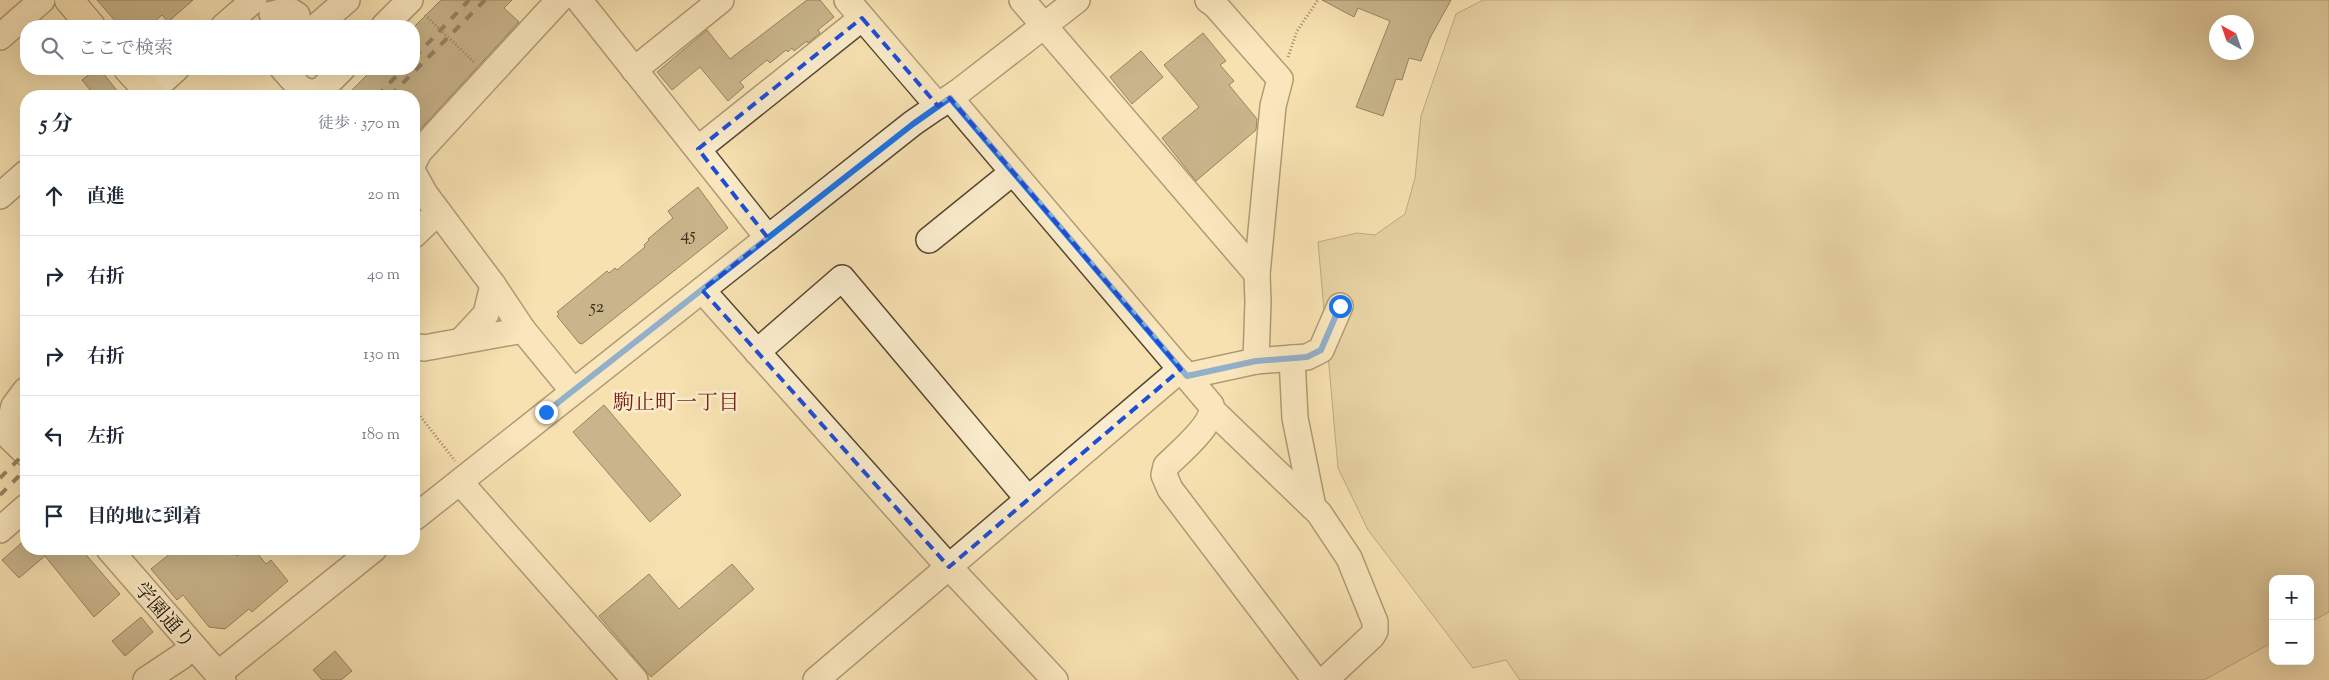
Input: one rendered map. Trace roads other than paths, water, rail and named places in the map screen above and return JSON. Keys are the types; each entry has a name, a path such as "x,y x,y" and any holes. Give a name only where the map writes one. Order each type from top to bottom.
{"main road":[{"path":"69,0 86,20"},
{"path":"133,75 144,90"}],"street":[{"path":"0,37 42,0"},
{"path":"309,20 347,0"},
{"path":"420,151 559,0"},
{"path":"579,0 768,238"},
{"path":"634,70 721,0"},
{"path":"1022,0 1257,274"},
{"path":"420,512 458,471 573,391 1077,0"},
{"path":"1208,0 1215,4 1280,79 1273,106 1257,274 1256,361"},
{"path":"236,20 263,7 289,10 305,20"},
{"path":"698,149 854,9 1013,172 1184,373 1212,410 1313,507 1349,558 1375,622 1375,631 1325,680"},
{"path":"153,90 170,75"},
{"path":"288,75 301,89 304,90"},
{"path":"320,90 336,75"},
{"path":"929,240 1013,172"},
{"path":"0,196 20,178"},
{"path":"420,184 438,212 493,285 523,330 573,391"},
{"path":"420,229 438,212"},
{"path":"756,352 842,278 1028,499"},
{"path":"460,341 486,314 493,285"},
{"path":"702,290 949,567 1055,680"},
{"path":"825,677 1028,499 1184,373 1256,361 1307,357 1321,350 1340,306"},
{"path":"420,347 523,330"},
{"path":"1292,358 1295,418 1313,507"},
{"path":"20,398 14,406 8,431 20,446"},
{"path":"1212,410 1212,416 1205,426 1166,466 1164,475 1170,489 1315,680"},
{"path":"458,471 635,680"},
{"path":"0,530 20,512"},
{"name":"学園通り","path":"114,555 221,677"},
{"path":"221,677 367,555"},
{"path":"146,680 182,656 192,646"}],"railway":[{"path":"420,52 469,0"},
{"path":"420,66 485,0"},
{"path":"383,90 397,75"},
{"path":"396,90 411,75"},
{"path":"0,478 20,458"},
{"path":"0,495 20,475"}],"district":[{"name":"駒止町一丁目","path":"676,402"}]}
